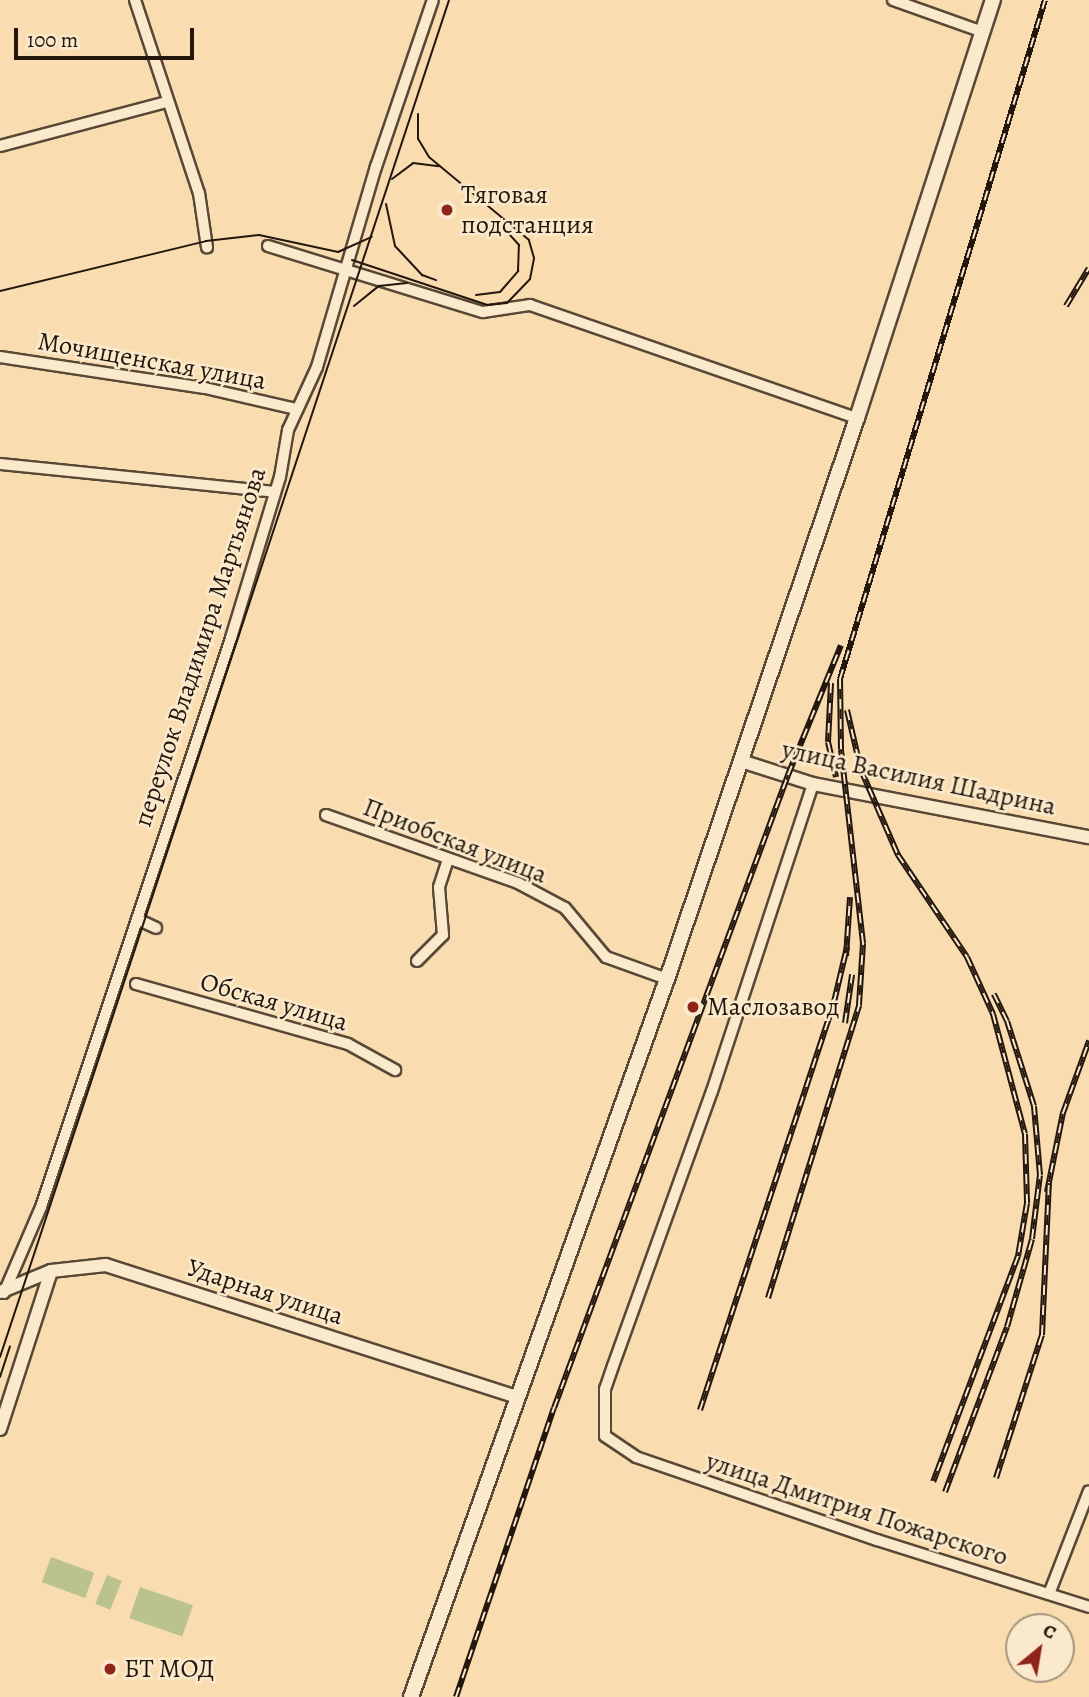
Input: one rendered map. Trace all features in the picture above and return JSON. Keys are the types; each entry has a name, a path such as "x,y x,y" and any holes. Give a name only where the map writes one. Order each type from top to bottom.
{"main road":[{"path":"411,1697 667,979 857,418 993,0"}],"street":[{"path":"135,0 199,193 207,247"},
{"name":"переулок Владимира Мартьянова","path":"1,1297 41,1207 232,638 275,492 296,409 317,367 376,167 433,0"},
{"path":"893,0 983,32"},
{"path":"0,146 167,102"},
{"path":"268,246 348,267 483,312 498,314 530,305 857,418"},
{"name":"Мочищенская улица","path":"0,357 205,388 296,409"},
{"path":"0,464 275,492"},
{"name":"улица Василия Шадрина","path":"741,761 813,784 1089,836"},
{"name":"улица Дмитрия Пожарского","path":"813,784 712,1091 605,1389 603,1431 615,1445 636,1457 877,1540 1089,1607"},
{"name":"Приобская улица","path":"326,815 518,883 556,902 577,919 606,957 667,979"},
{"path":"417,961 443,935 439,887 448,859"},
{"path":"136,919 156,928"},
{"name":"Обская улица","path":"136,984 348,1044 395,1070"},
{"name":"Ударная улица","path":"1,1297 51,1272 106,1265 516,1397"},
{"path":"0,1429 51,1272"},
{"path":"1049,1594 1089,1491"}],"green space":[{"path":"51,1557 94,1573 85,1598 42,1582"},
{"path":"107,1575 122,1581 110,1610 95,1604"},
{"path":"140,1587 193,1605 182,1636 129,1618"}],"tram line":[{"path":"0,1357 449,0"},
{"path":"352,260 487,305 507,303 530,279 534,258 529,240 429,157 418,139 418,114"},
{"path":"392,179 413,163 439,166"},
{"path":"386,204 395,246 422,275 436,280"},
{"path":"476,295 500,292 518,271 519,245 500,224"},
{"path":"0,291 206,241 259,235 338,252 372,237"},
{"path":"354,306 379,286 407,283"},
{"path":"0,1377 10,1347"}],"railway":[{"path":"768,1298 859,1005 863,943 841,749 840,679 1045,0"},
{"path":"1066,306 1089,268"},
{"path":"456,1697 554,1408 788,775 841,645"},
{"path":"831,683 828,742 836,777"},
{"path":"847,710 861,770 898,855 967,957 993,1014 1025,1134 1027,1203 1018,1256 933,1482"},
{"path":"846,956 850,897"},
{"path":"700,1410 834,1002 847,947"},
{"path":"845,1023 852,975"},
{"path":"945,1492 1007,1327 1032,1239 1040,1175 1034,1106 1007,1021 994,994"},
{"path":"1047,1192 1063,1113 1089,1041"},
{"path":"996,1478 1042,1335 1049,1183"}],"place":[{"name":"Тяговая подстанция","path":"447,210"},
{"name":"Маслозавод","path":"693,1007"},
{"name":"БТ МОД","path":"110,1669"}]}
